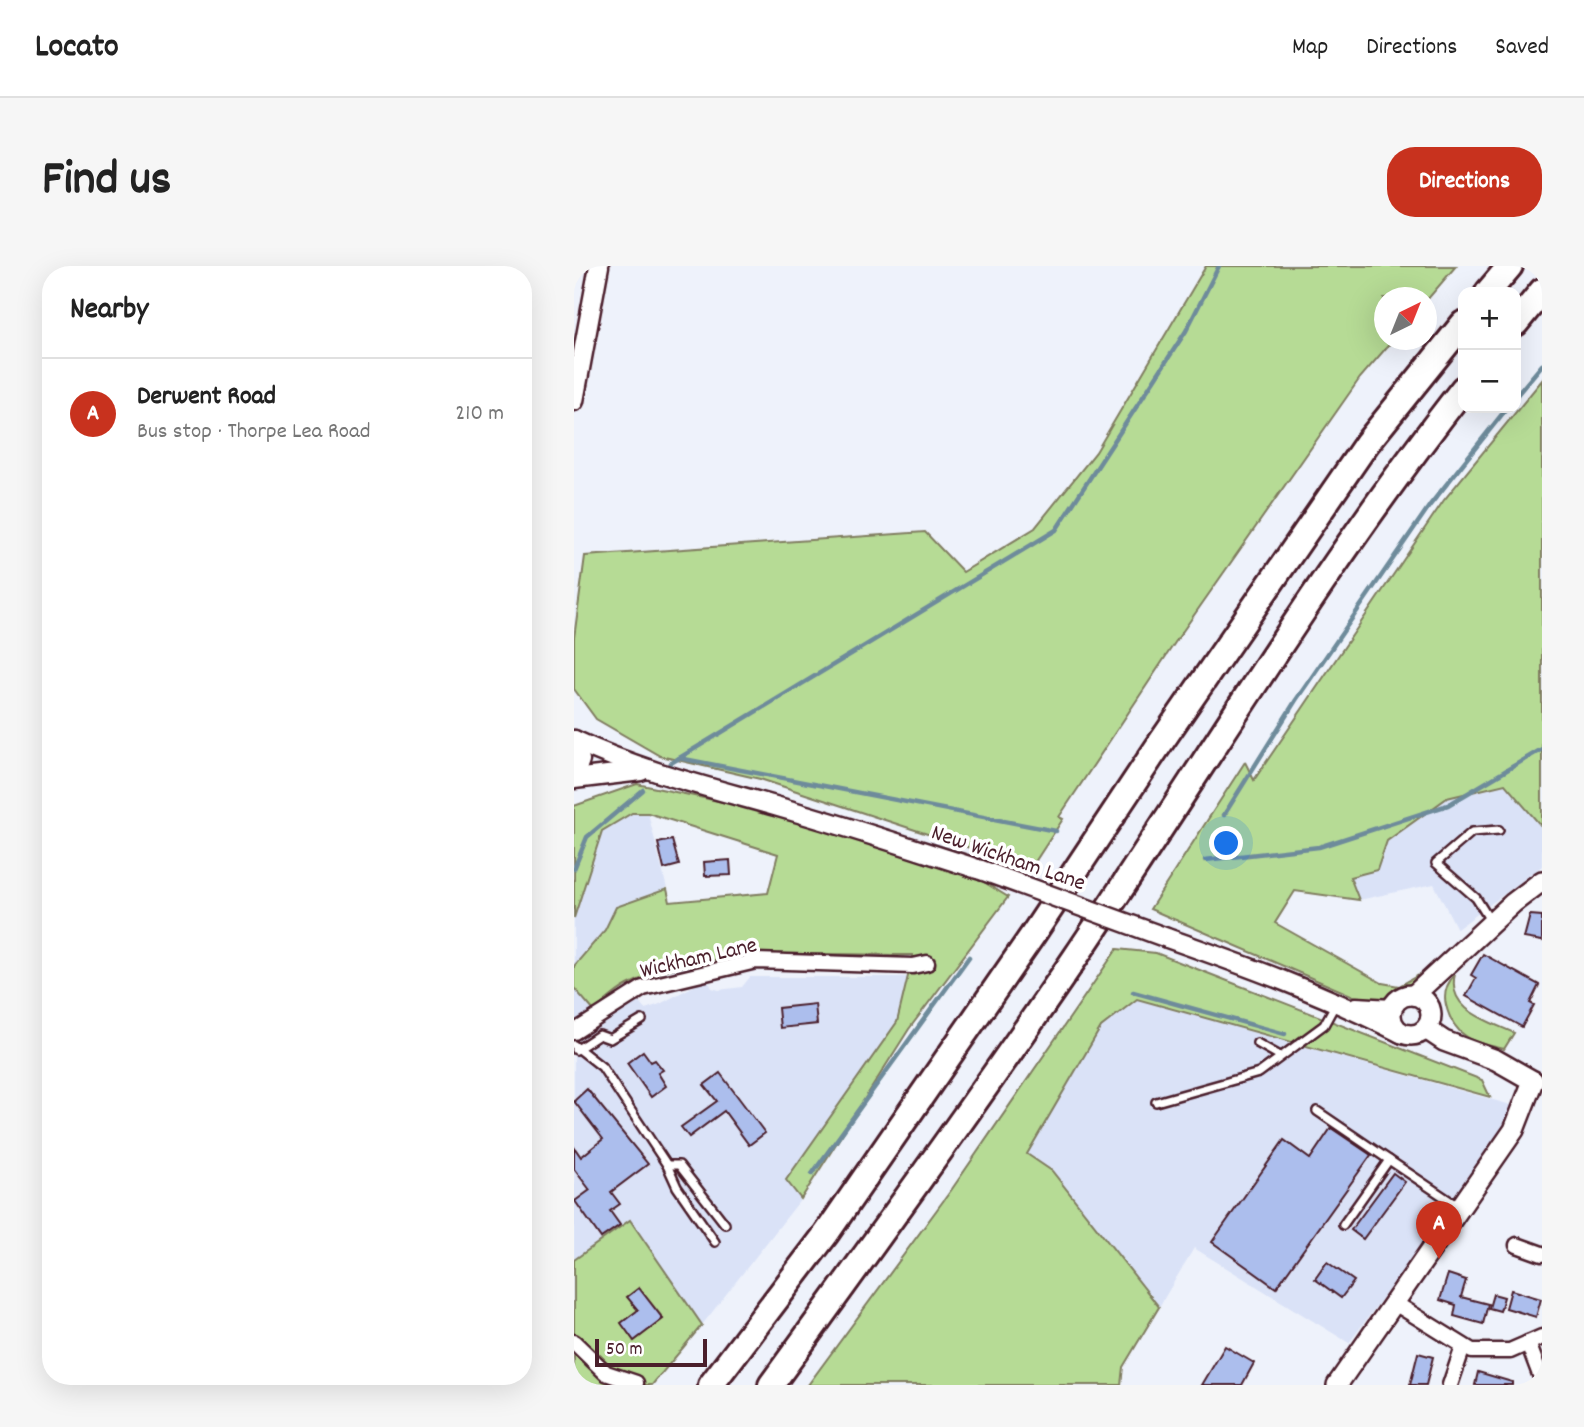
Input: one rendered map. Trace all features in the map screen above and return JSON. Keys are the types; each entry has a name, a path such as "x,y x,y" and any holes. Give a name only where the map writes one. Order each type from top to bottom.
{"highway":[{"path":"1492,287 1510,266"},
{"path":"1521,317 1542,291"},
{"path":"711,1385 826,1234 1367,443 1458,330"},
{"path":"771,1385 864,1259 1075,957 1313,594 1394,479 1458,395"}],"main road":[{"path":"1422,1000 1451,960 1542,881"},
{"path":"1398,1000 1422,1000 1432,1018 1426,1029 1416,1035 1401,1033 1392,1023 1392,1009 1398,1000"},
{"path":"1337,1385 1514,1130 1538,1080 1496,1060 1444,1041 1426,1029"}],"street":[{"path":"574,401 599,266"},
{"path":"574,740 580,760 574,778"},
{"name":"New Wickham Lane","path":"574,740 651,771 824,820 981,870 1243,965 1341,1004 1401,1033"},
{"name":"New Wickham Lane","path":"574,778 651,771"},
{"name":"Wickham Lane","path":"574,1032 643,988 757,961 913,966 927,963"},
{"name":"New Wickham Lane","path":"1341,1004 1392,1009"},
{"path":"1517,1245 1542,1254"},
{"path":"1393,1302 1472,1351 1510,1351 1542,1337"},
{"path":"574,1342 607,1373 636,1383"},
{"path":"1528,1343 1542,1380"},
{"path":"1450,1385 1463,1346"}],"lane":[{"path":"1491,923 1476,898 1436,863 1472,832 1499,830"},
{"path":"1156,1102 1259,1073 1324,1025 1341,1004"},
{"path":"642,1020 610,1039 599,1035 575,1048 602,1067 715,1242"},
{"path":"1257,1043 1280,1056"},
{"path":"1317,1111 1460,1207"},
{"path":"1343,1225 1389,1160"},
{"path":"667,1165 679,1165 725,1224"}],"shaded area":[{"path":"1505,784 1542,827 1542,866 1457,929 1434,884 1359,900 1349,877 1377,870 1387,841 1447,798"},
{"path":"632,813 648,813 667,889 616,907 605,930 574,966 574,918 602,831"},
{"path":"750,977 908,977 897,1022 786,1180 801,1199 702,1325 630,1220 574,1260 574,988 594,1011 598,1025 638,1000 645,1009 707,979 712,988 719,990 742,987"},
{"path":"1137,999 1511,1105 1495,1146 1349,1343 1194,1248 1159,1307 1052,1171 1027,1154 1101,1027"}],"green space":[{"path":"1206,266 1456,266 1437,288 1374,287 1374,350 1384,350 1360,378 1178,638 1059,817 1063,819 1031,868 760,779 660,756 596,719 574,689 574,638 585,556 925,532 963,572 1035,528 1096,452"},
{"path":"1542,380 1542,827 1505,784 1447,798 1387,841 1377,870 1350,877 1359,900 1295,891 1275,923 1382,983 1399,986 1433,967 1409,990 1392,997 1358,998 1150,909 1245,762 1254,780 1444,500 1515,413 1521,413 1521,406"},
{"path":"637,784 737,805 896,851 979,879 1008,897 909,1029 801,1199 786,1180 897,1022 913,955 768,955 693,963 659,972 628,985 594,1011 574,988 574,966 605,930 616,907 667,889 670,902 768,893 778,854 648,813 632,813 602,831 574,918 574,806"},
{"path":"1117,949 1156,953 1482,1080 1490,1097 1137,999 1101,1027 1027,1154 1052,1171 1159,1307 1123,1367 1121,1385 808,1385 952,1189"},
{"path":"1455,974 1454,986 1463,1005 1482,1019 1514,1033 1504,1049 1475,1041 1454,1025 1446,1005 1445,992"},
{"path":"630,1220 702,1325 652,1385 574,1385 574,1260","holes":["639,1288 663,1318 634,1340 638,1310 628,1297"]}],"building":[{"path":"672,840 679,865 664,869 658,843"},
{"path":"730,860 731,875 705,876 704,862"},
{"path":"1530,915 1542,916 1542,941 1524,938"},
{"path":"1483,954 1539,985 1530,1003 1534,1005 1522,1027 1466,996 1476,978 1471,975"},
{"path":"815,1004 817,1024 780,1028 778,1008"},
{"path":"643,1051 651,1062 655,1060 663,1070 658,1073 666,1086 651,1097 627,1063"},
{"path":"720,1073 765,1133 749,1145 724,1111 689,1137 681,1127 717,1101 704,1085"},
{"path":"587,1089 648,1164 611,1192 620,1204 610,1211 620,1225 601,1238 575,1201 590,1190 574,1169 574,1147 581,1157 603,1139 574,1101"},
{"path":"1331,1128 1371,1155 1276,1288 1212,1242 1284,1140 1310,1159"},
{"path":"1393,1173 1405,1182 1363,1239 1351,1230"},
{"path":"1327,1262 1354,1281 1341,1298 1315,1279"},
{"path":"1448,1274 1466,1280 1461,1297 1488,1304 1483,1324 1454,1316 1456,1305 1440,1300"},
{"path":"639,1288 663,1319 634,1341 621,1323 638,1310 627,1297"},
{"path":"1511,1290 1541,1299 1536,1317 1506,1308"},
{"path":"1493,1294 1504,1297 1500,1311 1489,1308"},
{"path":"1225,1346 1254,1363 1242,1385 1202,1385"},
{"path":"1418,1353 1433,1357 1426,1385 1410,1385"},
{"path":"1478,1372 1512,1382 1512,1385 1475,1385"}],"waterway":[{"path":"671,763 1056,530 1186,331 1219,266"},
{"path":"1521,390 1542,365"},
{"path":"1224,815 1296,700 1430,505 1503,413"},
{"path":"1205,860 1319,847 1448,805 1542,749"},
{"path":"679,758 1056,831"},
{"path":"574,869 587,837 643,790"},
{"path":"812,1174 969,957"},
{"path":"1133,992 1285,1034"}],"place":[{"name":"Derwent Road","path":"1439,1259"}]}
